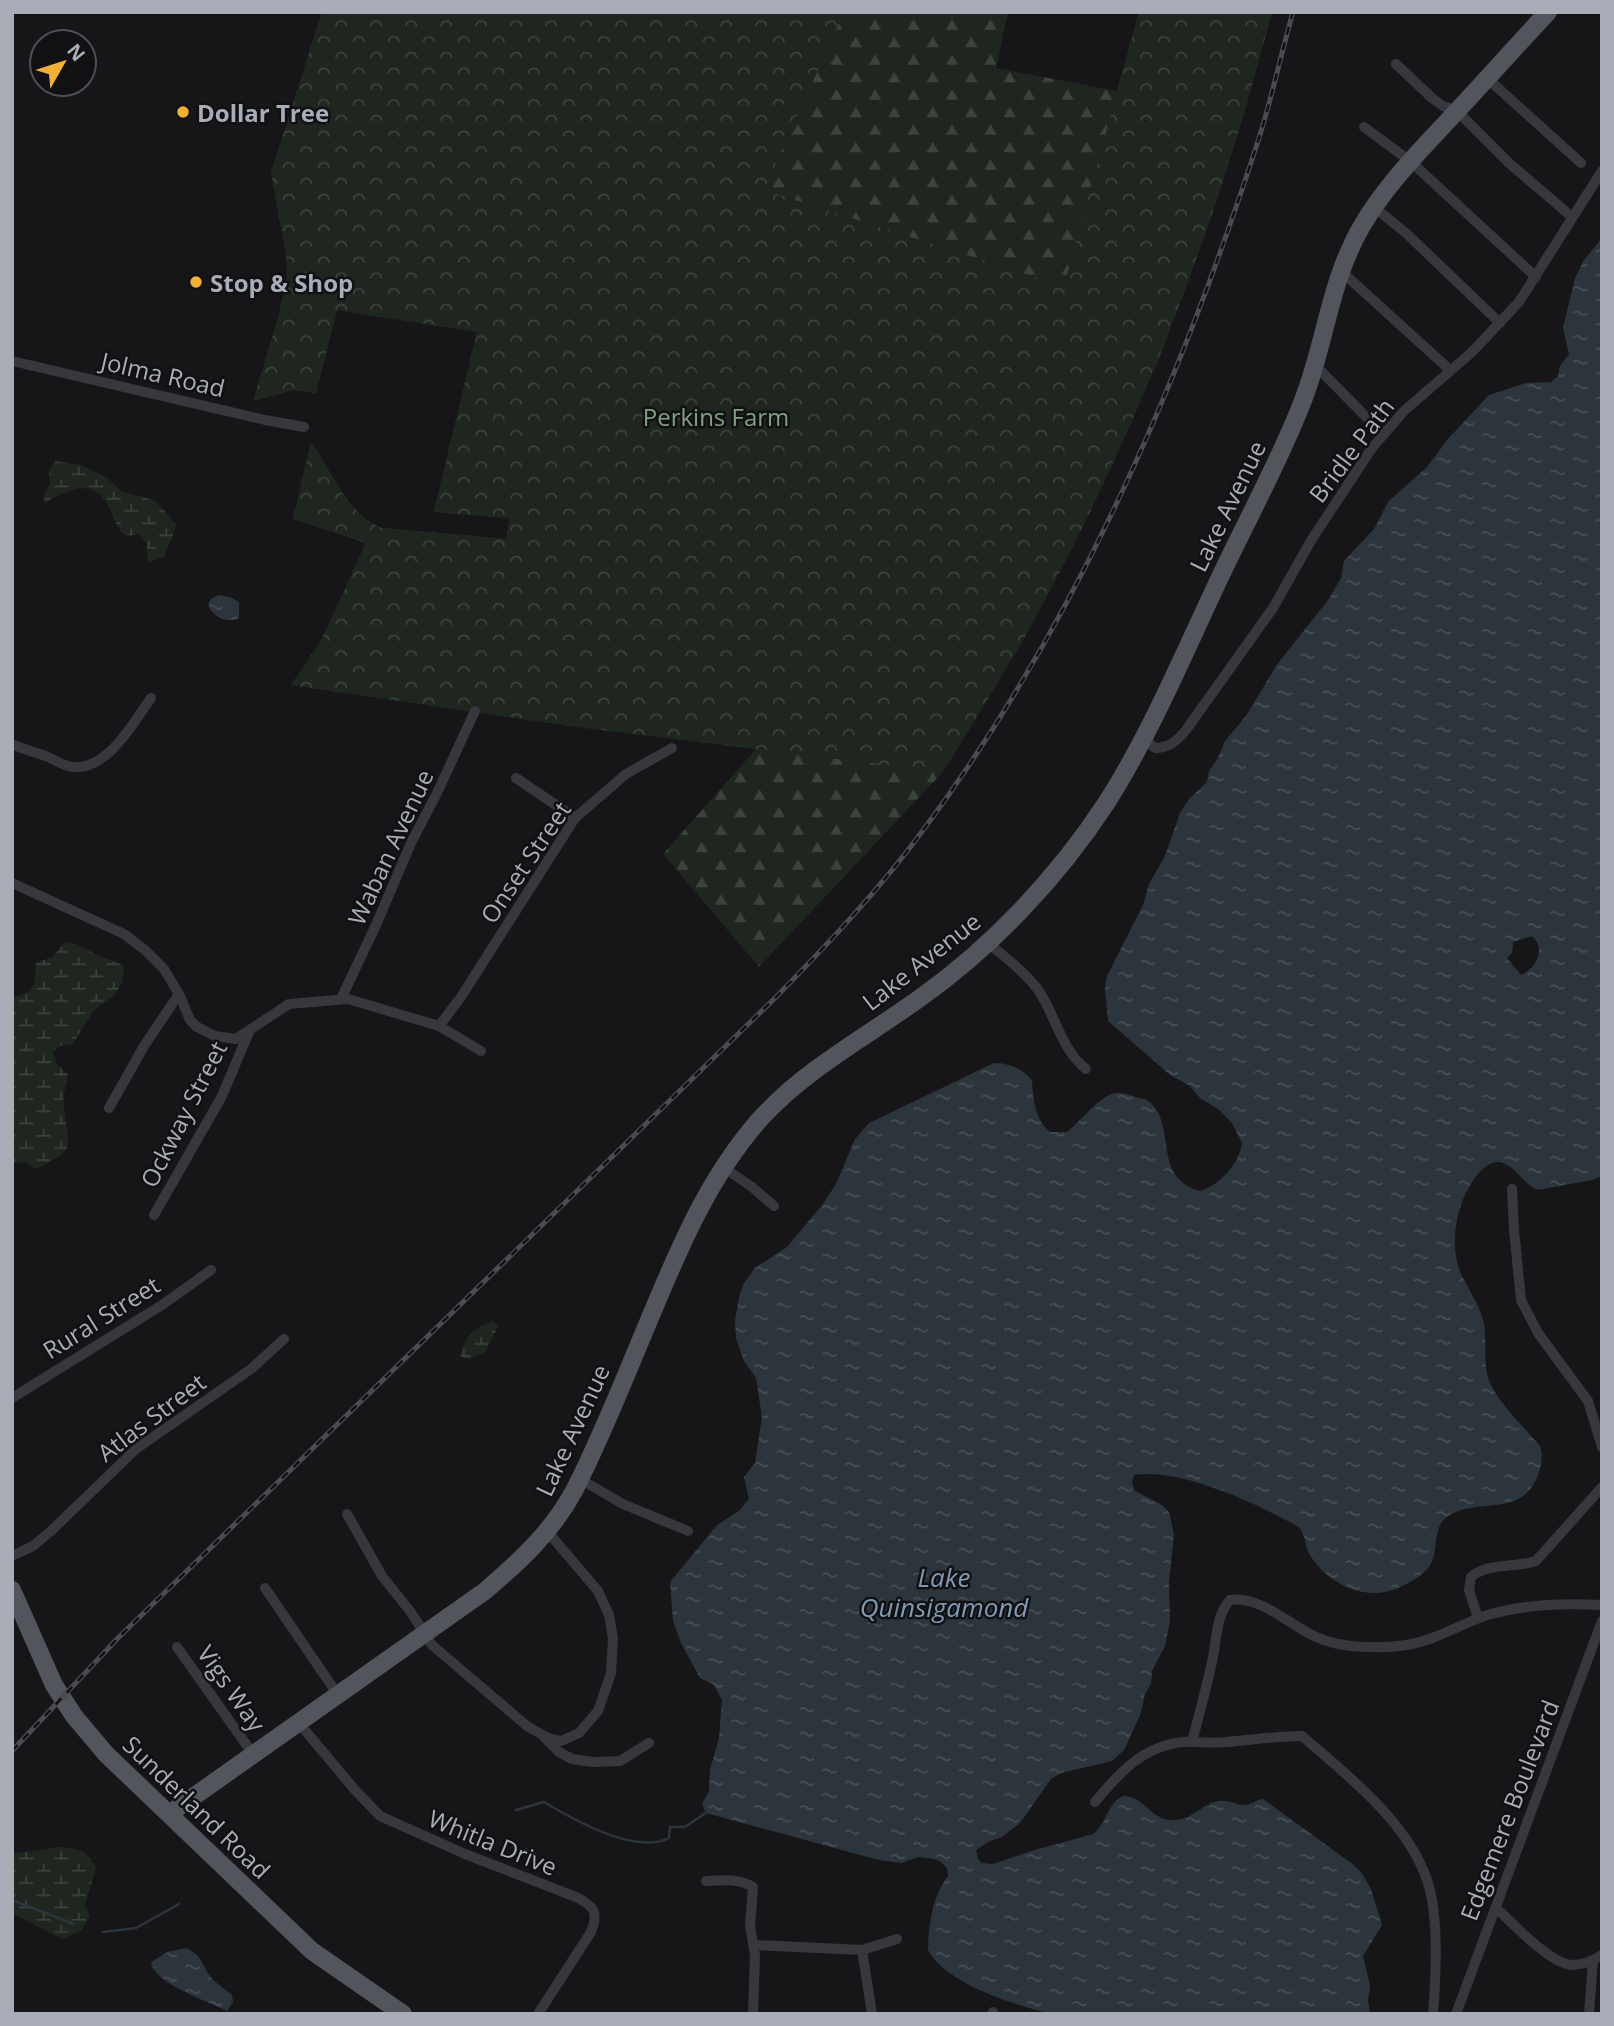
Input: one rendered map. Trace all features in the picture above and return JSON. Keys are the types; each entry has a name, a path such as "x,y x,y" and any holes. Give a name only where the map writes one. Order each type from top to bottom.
{"main road":[{"name":"Lake Avenue","path":"169,1814 485,1591 510,1570 547,1531 580,1479 685,1236 723,1167 760,1120 805,1077 923,996 988,943 1041,887 1084,835 1116,787 1143,738 1292,427 1315,365 1329,305 1354,240 1374,207 1410,161 1548,12"},
{"name":"Sunderland Road","path":"12,1590 44,1666 67,1707 106,1754 312,1951 403,2014"}],"street":[{"path":"1396,64 1432,98 1457,111 1509,163 1572,217"},
{"path":"1487,78 1581,163"},
{"path":"1364,127 1410,161 1536,276"},
{"name":"Bridle Path","path":"1143,738 1155,748 1164,747 1177,740 1186,730 1273,608 1318,528 1383,434 1404,411 1472,352 1500,323 1536,276 1602,171"},
{"path":"1374,207 1407,234 1500,323"},
{"path":"1341,271 1450,370"},
{"name":"Jolma Road","path":"12,361 304,427"},
{"path":"1315,365 1383,434"},
{"path":"12,744 49,757 60,764 76,767 92,765 122,738 151,698"},
{"name":"Waban Avenue","path":"341,999 411,843 475,711"},
{"name":"Onset Street","path":"439,1026 461,998 575,818 626,774 672,748"},
{"path":"516,778 575,818"},
{"path":"12,883 124,934 155,958 180,993 190,1020 206,1032 236,1039 289,1004 341,999 363,1002 394,1014 439,1026 481,1051"},
{"path":"988,943 1038,990 1069,1050 1086,1069"},
{"path":"109,1108 144,1046 180,993"},
{"name":"Ockway Street","path":"155,1216 222,1096 249,1032"},
{"path":"723,1167 774,1206"},
{"path":"1512,1189 1521,1300 1538,1333 1588,1401 1602,1447"},
{"name":"Rural Street","path":"12,1398 162,1305 211,1270"},
{"name":"Atlas Street","path":"12,1556 33,1546 51,1531 136,1449 251,1370 284,1339"},
{"path":"580,1479 623,1504 688,1531"},
{"path":"1478,1618 1469,1590 1471,1577 1488,1569 1525,1565 1536,1561 1573,1516 1602,1487"},
{"path":"347,1514 382,1576 426,1633 432,1645 559,1752 581,1761 611,1763 620,1761 649,1743"},
{"path":"539,1733 548,1738 566,1740 579,1733 592,1719 607,1688 613,1650 609,1615 598,1591 547,1531"},
{"path":"265,1588 338,1695"},
{"path":"1192,1742 1219,1622 1230,1600 1240,1600 1270,1610 1320,1638 1360,1647 1391,1647 1428,1640 1478,1618 1530,1606 1602,1605"},
{"name":"Edgemere Boulevard","path":"1456,2014 1602,1621"},
{"name":"Vigs Way","path":"177,1647 253,1754"},
{"name":"Whitla Drive","path":"298,1722 380,1816 453,1849 576,1897 589,1905 596,1919 591,1931 538,2014"},
{"path":"1096,1802 1116,1777 1140,1757 1165,1745 1302,1736 1386,1815 1411,1847 1428,1882 1436,1960 1433,2014"},
{"path":"706,1881 731,1880 753,1887 750,1926 756,1977 753,2014"},
{"path":"1496,1908 1561,1962 1577,1965 1597,1958 1589,2014"},
{"path":"754,1945 862,1950 897,1939"},
{"path":"862,1950 872,2014"}],"green space":[{"name":"Perkins Farm","path":"322,12 1008,12 996,68 1117,91 1139,12 1272,12 1214,209 1161,354 1093,506 1021,643 943,772 759,967 663,854 756,749 563,725 291,685 321,641 366,543 293,519 311,442 350,502 370,521 382,528 507,539 509,518 434,512 477,332 337,310 316,393 293,390 253,401 287,278 286,254 271,173"},
{"name":"Perkins Farm","path":"322,12 844,12 764,190 1064,286 1139,12 1272,12 1230,160 1206,233 1121,447 1040,609 943,772 585,728 291,685 321,641 366,543 293,519 311,442 349,502 369,521 382,528 507,539 509,518 434,512 477,332 337,310 316,393 293,390 253,401 287,278 286,254 271,173"},
{"path":"55,461 81,465 106,477 121,491 156,501 176,524 164,557 148,562 146,542 138,534 129,535 122,532 108,505 94,490 76,489 44,503 45,491 50,484 49,472"},
{"path":"65,942 78,945 124,966 122,982 114,996 94,1010 73,1044 60,1046 53,1052 56,1063 68,1075 64,1100 68,1146 59,1156 36,1169 25,1162 15,1163 12,1167 12,997 30,990 34,982 35,963 53,957"},
{"path":"493,1321 498,1327 485,1352 468,1359 460,1356 471,1333"},
{"path":"60,1847 82,1851 96,1868 85,1905 90,1916 82,1930 62,1939 12,1913 12,1854"}],"water":[{"name":"Lake Quinsigamond","path":"1602,238 1602,1176 1538,1190 1505,1164 1492,1163 1479,1173 1468,1189 1459,1213 1455,1239 1458,1265 1484,1324 1490,1383 1500,1400 1540,1446 1542,1459 1539,1472 1532,1487 1512,1502 1473,1507 1448,1516 1440,1525 1434,1555 1427,1569 1400,1587 1375,1593 1351,1588 1328,1576 1311,1557 1299,1527 1262,1508 1196,1482 1153,1474 1134,1475 1132,1483 1135,1491 1162,1505 1169,1512 1174,1534 1169,1582 1170,1621 1165,1646 1152,1671 1151,1684 1145,1694 1141,1713 1124,1750 1112,1761 1061,1773 1051,1779 1020,1823 1002,1837 976,1850 982,1863 993,1864 1093,1834 1114,1803 1123,1796 1137,1800 1167,1820 1187,1817 1214,1802 1245,1805 1263,1799 1351,1863 1362,1873 1371,1889 1382,1925 1363,1956 1370,1985 1370,2014 1053,2014 1002,1999 950,1973 928,1950 932,1911 948,1876 947,1868 941,1862 918,1857 901,1863 879,1860 706,1813 702,1804 709,1791 710,1770 719,1738 722,1700 714,1685 700,1678 681,1643 673,1621 670,1582 717,1525 739,1511 749,1499 744,1477 755,1463 762,1417 756,1378 744,1361 736,1338 735,1321 743,1285 755,1268 787,1247 823,1204 836,1184 855,1139 869,1123 994,1063 1014,1067 1032,1080 1038,1115 1050,1132 1067,1132 1105,1097 1124,1094 1145,1099 1155,1108 1161,1120 1169,1161 1184,1184 1200,1191 1215,1184 1233,1166 1242,1143 1232,1123 1218,1109 1200,1098 1190,1086 1170,1075 1108,1021 1105,988 1107,976 1143,905 1149,884 1165,856 1180,813 1189,799 1207,782 1209,771 1225,741 1246,716 1276,666 1328,600 1341,578 1344,561 1374,529 1388,502 1427,467 1448,439 1489,395 1526,383 1551,382 1558,376 1560,366 1569,354 1563,328 1575,278 1584,260","holes":["1532,936 1536,941 1538,957 1527,972 1521,975 1507,958 1512,953 1513,942"]},
{"path":"218,595 239,602 239,618 225,620 213,613 208,604"},
{"path":"186,1948 199,1957 211,1978 232,1995 233,2002 227,2011 171,1985 154,1970 151,1962 168,1952"}],"waterway":[{"path":"516,1810 544,1802 588,1826 622,1839 639,1842 655,1842 669,1838 670,1827 685,1827 707,1812"},
{"path":"12,1900 74,1924"},
{"path":"103,1932 136,1928 179,1904"}],"railway":[{"path":"12,1751 117,1639 774,999 852,917 924,829 979,750 1030,669 1119,498 1159,409 1228,229 1264,123 1293,12"}],"place":[{"name":"Dollar Tree","path":"183,112"},
{"name":"Stop & Shop","path":"196,282"}]}
